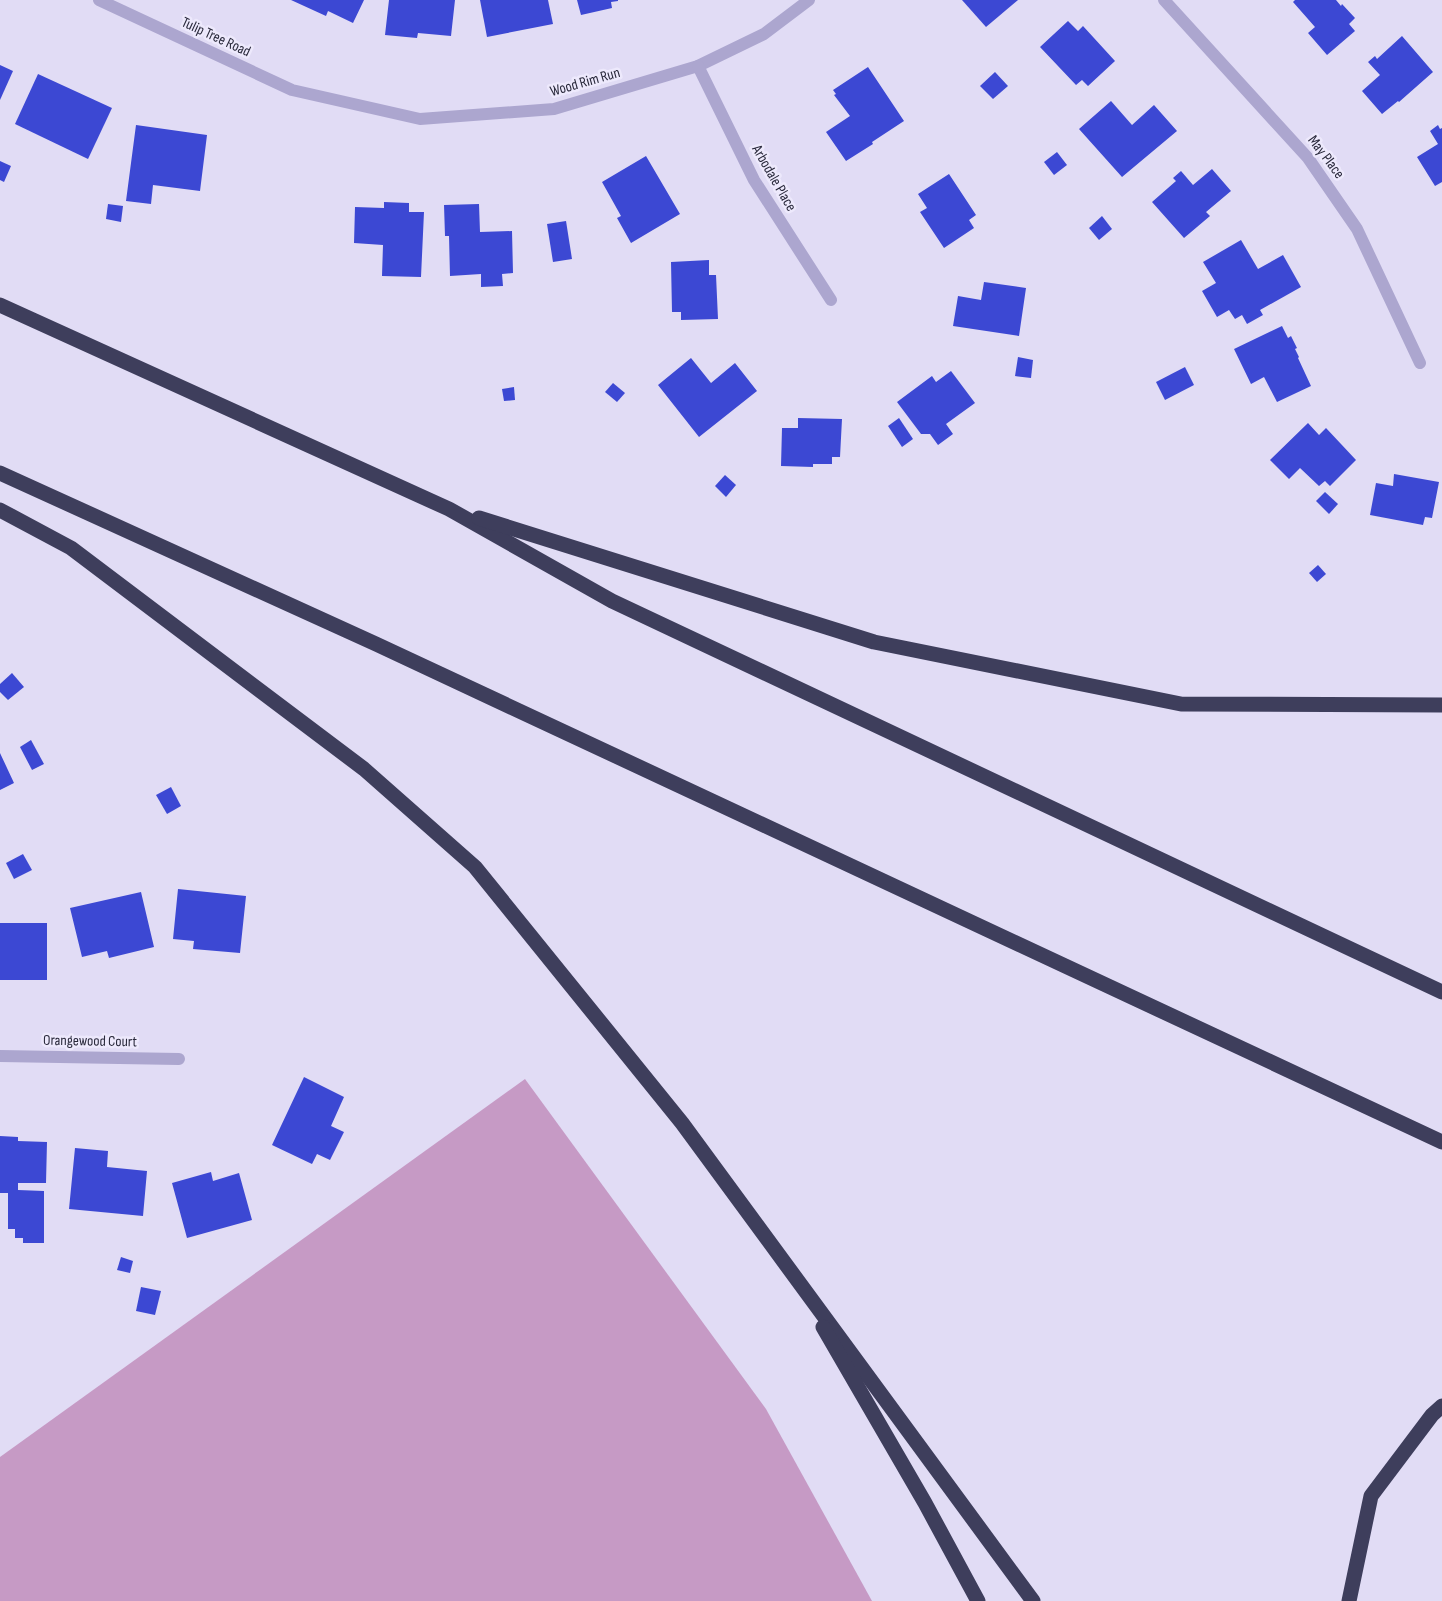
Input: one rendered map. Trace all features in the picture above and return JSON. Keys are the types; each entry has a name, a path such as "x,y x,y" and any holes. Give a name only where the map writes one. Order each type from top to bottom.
{"highway":[{"path":"0,305 449,509 612,601 1442,992"},
{"path":"0,473 376,644 1442,1142"},
{"path":"449,509 874,642 1181,704 1442,705"},
{"path":"0,510 72,548 364,769 475,867 682,1124 1033,1601"},
{"path":"780,1255 925,1503 978,1601"},
{"path":"1349,1601 1371,1496 1432,1415 1442,1406"}],"street":[{"name":"Tulip Tree Road","path":"99,0 292,90"},
{"name":"Wood Rim Run","path":"292,90 420,119 554,109 698,66 764,34 809,0"},
{"name":"May Place","path":"1164,0 1308,158 1357,229 1420,362"},
{"name":"Arbodale Place","path":"698,66 754,180 831,300"},
{"name":"Orangewood Court","path":"0,1056 179,1059"}],"shaded area":[{"path":"525,1079 766,1409 872,1601 0,1601 0,1457"}],"building":[{"path":"291,0 364,0 353,23 328,11 326,16"},
{"path":"389,0 455,0 451,36 418,33 417,38 385,35"},
{"path":"480,0 548,0 553,24 487,37"},
{"path":"577,0 618,1 611,2 612,8 581,15"},
{"path":"962,0 1018,0 986,27"},
{"path":"1295,0 1336,0 1355,18 1349,24 1355,31 1327,55 1308,33 1315,27 1293,2"},
{"path":"1068,21 1078,31 1083,26 1115,61 1088,86 1082,80 1076,85 1040,47"},
{"path":"1402,36 1433,72 1399,102 1382,114 1362,91 1380,75 1368,62 1375,56 1377,59"},
{"path":"0,65 13,71 0,100"},
{"path":"868,67 904,121 846,161 826,132 850,116 834,95 836,94 833,90"},
{"path":"995,72 1008,86 993,99 980,86"},
{"path":"38,74 112,108 88,159 15,124"},
{"path":"1111,101 1132,125 1154,105 1177,131 1122,177 1079,129"},
{"path":"136,125 207,135 200,191 153,185 151,204 126,201"},
{"path":"1438,125 1440,129 1442,128 1442,182 1435,186 1417,157 1438,144 1430,131"},
{"path":"1057,152 1067,165 1054,175 1044,162"},
{"path":"646,156 680,214 631,243 617,218 621,216 602,182"},
{"path":"0,161 11,166 4,182 0,180"},
{"path":"1212,169 1231,191 1206,212 1210,216 1184,238 1152,202 1176,181 1173,178 1181,171 1193,185"},
{"path":"949,174 976,215 969,220 974,228 944,248 920,212 927,208 918,194"},
{"path":"384,202 409,203 409,212 424,212 421,277 382,276 383,245 354,243 355,207 384,208"},
{"path":"108,204 123,206 121,222 106,219"},
{"path":"479,204 480,232 512,231 513,273 502,274 503,286 481,287 481,274 450,276 449,236 445,236 444,205"},
{"path":"1102,216 1112,229 1099,240 1089,228"},
{"path":"566,221 572,259 553,262 547,224"},
{"path":"1241,240 1258,269 1283,255 1301,287 1260,310 1263,315 1247,324 1242,315 1235,319 1229,310 1217,317 1202,291 1216,283 1203,262"},
{"path":"709,260 709,275 716,275 718,319 681,320 681,312 672,312 671,262"},
{"path":"984,282 1026,288 1019,336 953,326 958,296 981,300"},
{"path":"1282,326 1288,338 1291,336 1297,348 1295,349 1298,358 1311,386 1277,402 1264,377 1251,384 1234,349"},
{"path":"1018,357 1033,360 1031,378 1015,376"},
{"path":"691,358 711,383 735,363 757,391 699,437 658,385"},
{"path":"1185,367 1194,385 1165,400 1156,382"},
{"path":"951,371 975,403 946,424 953,434 938,445 930,434 921,434 897,402 932,376 936,382"},
{"path":"613,383 625,393 617,402 605,392"},
{"path":"514,387 515,400 504,401 502,389"},
{"path":"798,418 842,419 840,457 832,457 832,464 813,464 813,467 781,466 782,428 798,428"},
{"path":"899,418 913,439 902,447 888,426"},
{"path":"1308,423 1319,435 1326,428 1356,460 1330,486 1325,481 1319,486 1300,468 1289,479 1270,460"},
{"path":"1394,474 1439,482 1432,518 1425,517 1423,525 1370,515 1376,483 1393,486"},
{"path":"725,475 736,485 726,497 715,486"},
{"path":"1325,492 1338,504 1329,514 1316,501"},
{"path":"1318,565 1326,574 1317,582 1309,573"},
{"path":"12,673 24,687 8,700 0,692 0,684"},
{"path":"31,740 44,764 32,770 20,747"},
{"path":"0,753 14,783 0,790"},
{"path":"171,787 181,806 167,814 156,795"},
{"path":"23,854 32,870 14,879 6,863"},
{"path":"178,889 246,896 240,953 193,949 194,941 173,939"},
{"path":"141,892 154,947 109,958 107,951 82,957 70,908"},
{"path":"0,923 47,923 47,980 0,980"},
{"path":"304,1077 344,1097 331,1126 344,1132 330,1160 317,1154 312,1164 272,1145"},
{"path":"0,1136 18,1137 18,1141 47,1142 46,1183 18,1183 18,1190 44,1191 44,1243 23,1243 23,1238 15,1238 15,1229 8,1229 8,1193 0,1193"},
{"path":"75,1148 108,1151 107,1167 147,1171 143,1216 69,1209"},
{"path":"211,1172 213,1181 239,1173 252,1220 187,1238 172,1183"},
{"path":"121,1257 133,1261 130,1273 117,1270"},
{"path":"141,1287 161,1291 155,1315 136,1311"}]}
